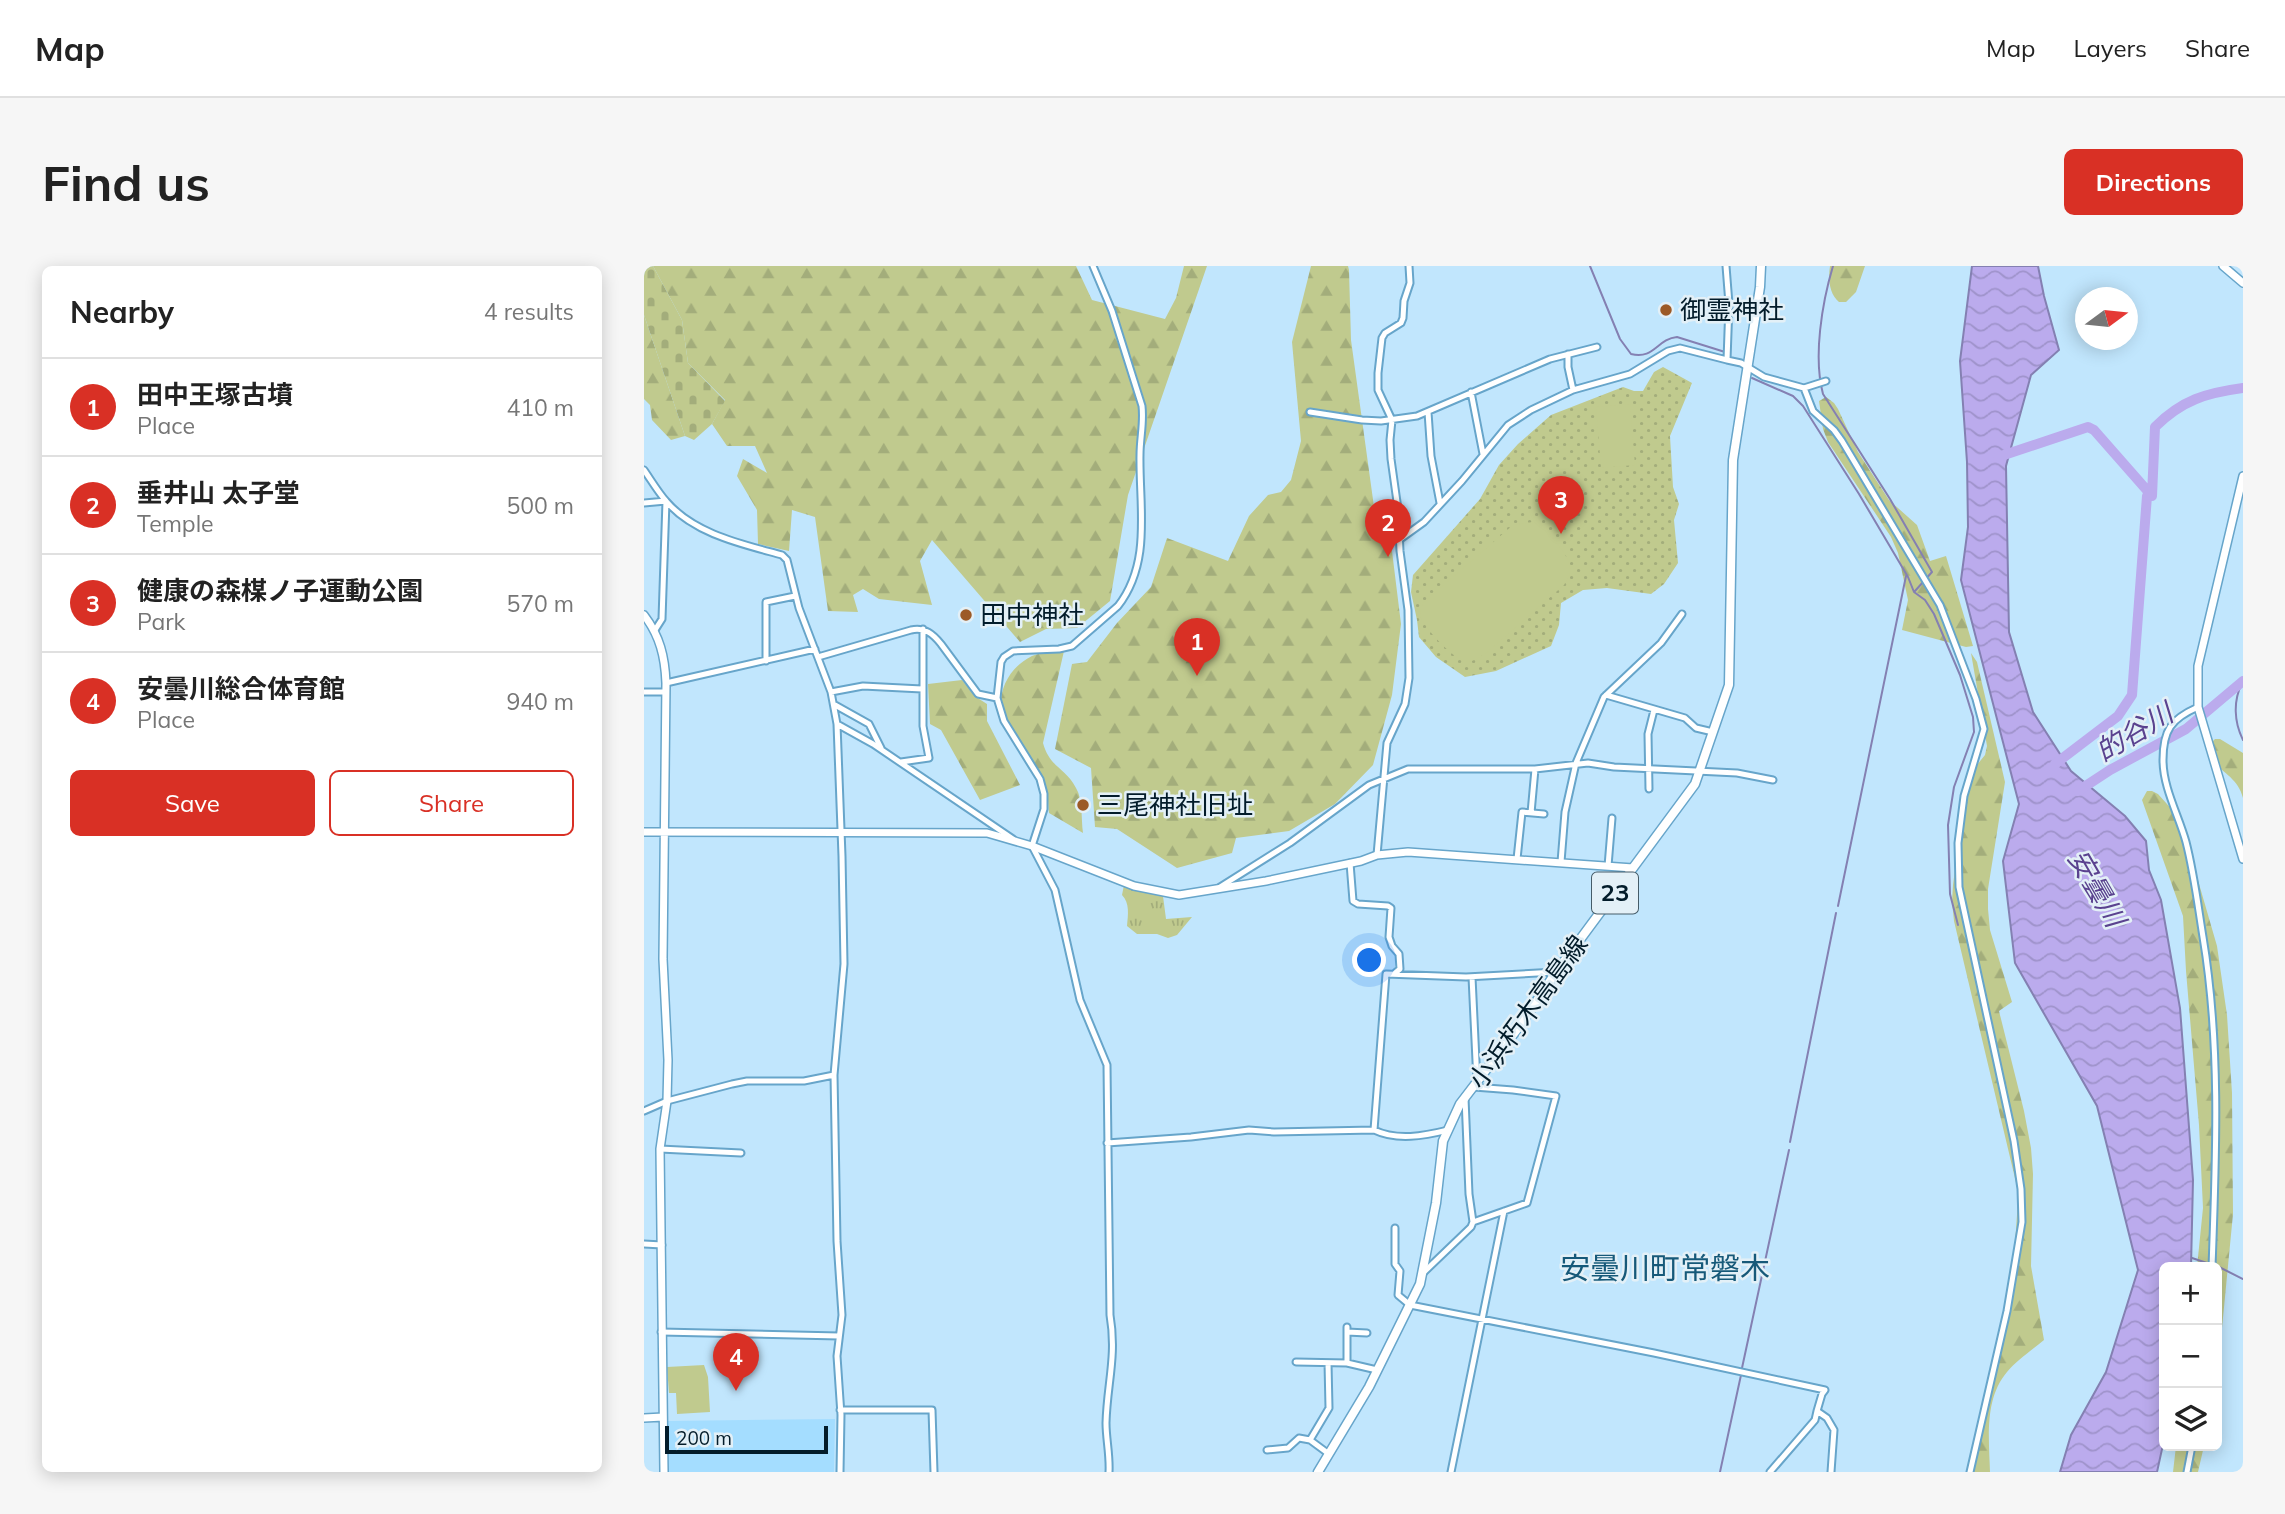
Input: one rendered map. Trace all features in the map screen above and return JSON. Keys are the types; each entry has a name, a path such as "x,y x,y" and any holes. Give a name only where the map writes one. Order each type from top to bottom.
{"main road":[{"name":"小浜朽木高島線","path":"1318,1472 1377,1370 1423,1273 1436,1203 1443,1141 1465,1098 1689,793 1700,771 1729,685 1733,460 1761,266"},
{"path":"2223,266 2243,283"},
{"path":"2243,476 2198,666 2198,707 2243,859"},
{"path":"644,615 655,630 663,656 666,687 663,960 668,1060 667,1101 660,1149 664,1472"},
{"path":"644,832 987,833 1032,846 1134,886 1179,895 1214,891 1377,855 1429,853 1633,868"},
{"path":"644,1418 663,1417"}],"street":[{"path":"1093,266 1112,311 1142,406 1141,550 1132,585 1124,598 1072,646 1013,652 1004,657 997,698 1004,721 1040,779 1044,793 1044,809 1032,846 1055,890 1080,1000 1107,1065 1110,1315 1113,1336 1106,1420 1109,1472"},
{"path":"1377,855 1387,743 1405,704 1409,678 1409,622 1390,440 1392,420 1378,390 1382,338 1401,323 1403,318 1404,301 1410,283 1409,266"},
{"path":"1726,266 1729,304 1727,360"},
{"path":"1310,412 1362,420 1392,420 1428,412 1550,359 1597,347"},
{"path":"1399,540 1424,522 1516,419 1573,390 1630,374 1668,351 1680,348 1741,363 1764,377 1804,388 1826,380"},
{"path":"1568,354 1573,390"},
{"path":"1804,388 1813,411 1842,440 1940,605 1976,699 1984,729 1964,796 1958,843 1959,887 2014,1142 2021,1189 2022,1222 2007,1311 1970,1472"},
{"path":"1471,392 1483,454"},
{"path":"1428,412 1431,456 1440,503"},
{"path":"644,470 666,501 702,528 787,559 795,596 835,705 844,964 834,1075 837,1241 842,1315 837,1356 841,1410 839,1472"},
{"path":"644,503 666,501"},
{"path":"655,630 662,619 666,501"},
{"path":"766,661 766,603 795,596"},
{"path":"1561,862 1565,812 1576,763 1606,695 1661,643 1682,614"},
{"path":"818,657 911,630 923,629 942,644 975,691 982,696 997,698"},
{"path":"900,762 929,758 923,726 923,629"},
{"path":"644,692 815,649"},
{"path":"831,692 863,686 922,689"},
{"path":"1606,695 1685,718 1696,728 1713,732"},
{"path":"835,705 869,724 883,751"},
{"path":"2198,707 2175,719 2167,736 2163,760 2187,847 2210,982 2214,1074 2212,1262"},
{"path":"1649,789 1648,734 1654,710"},
{"path":"837,724 900,762 1018,842"},
{"path":"1214,891 1290,843 1369,785 1409,769 1535,769 1576,763 1737,773 1773,780"},
{"path":"1531,813 1535,769"},
{"path":"1517,859 1522,812 1544,814"},
{"path":"1608,866 1612,818"},
{"path":"1350,863 1353,901 1391,908 1389,937 1401,962 1400,969 1394,974"},
{"path":"1374,1130 1386,974 1472,977 1556,972"},
{"path":"1423,1273 1474,1222 1527,1203 1556,1096 1475,1084 1472,977"},
{"path":"644,1111 667,1101 747,1081 804,1081 834,1075"},
{"path":"1465,1098 1469,1194 1474,1222"},
{"path":"1107,1143 1191,1138 1249,1130 1374,1130 1387,1136 1427,1135 1448,1130"},
{"path":"660,1149 741,1153"},
{"path":"1451,1472 1504,1211"},
{"path":"1395,1228 1395,1264 1400,1271 1398,1295 1410,1305 1825,1390 1815,1420 1770,1472"},
{"path":"644,1244 662,1245"},
{"path":"1347,1363 1347,1330 1367,1333"},
{"path":"661,1332 839,1336"},
{"path":"1296,1362 1347,1363 1377,1370"},
{"path":"1310,1440 1329,1408 1328,1363"},
{"path":"841,1410 932,1410 934,1472"},
{"path":"1818,1411 1827,1418 1834,1430 1831,1472"},
{"path":"1267,1450 1288,1448 1298,1437 1310,1440 1329,1454"},
{"path":"2187,1472 2191,1451"}],"shaded area":[{"path":"835,1419 834,1472 669,1472 668,1421"}],"green space":[{"path":"644,266 653,266 682,320 688,363 725,401 712,424 694,440 685,436 644,315"},
{"path":"653,266 1076,266 1092,300 1165,319 1176,298 1184,266 1207,266 1128,495 1110,601 1077,628 1046,629 1020,642 932,540 920,561 932,605 879,599 863,589 853,595 858,612 828,611 815,517 792,510 789,551 758,544 757,510 737,476 743,459 767,473 755,446 727,446 712,424 725,400 688,363 682,320"},
{"path":"1311,266 1348,266 1349,270 1351,340 1379,543 1391,543 1401,624 1392,695 1373,765 1335,804 1289,831 1236,838 1232,853 1177,868 1117,829 1095,827 1091,768 1055,749 1072,664 1087,662 1117,623 1151,587 1167,538 1228,561 1249,516 1268,495 1281,492 1291,480 1301,441 1292,342"},
{"path":"1830,266 1865,266 1856,292 1846,302 1839,302 1831,290"},
{"path":"644,315 685,436 671,440 652,420 650,405 644,399"},
{"path":"1663,367 1692,383 1670,436 1673,487 1679,504 1674,520 1678,563 1664,584 1651,594 1607,588 1583,590 1561,603 1559,625 1551,646 1496,671 1465,677 1436,657 1419,637 1411,592 1413,575 1480,499 1499,465 1551,415 1623,387 1643,391 1654,372"},
{"path":"1826,397 1838,409 1858,452 1889,500 1917,525 1930,561 1946,556 1973,646 1966,647 1902,630 1908,600 1898,553 1891,537 1828,442 1819,401"},
{"path":"1630,404 1635,465 1601,468 1596,407"},
{"path":"1533,522 1550,535 1569,562 1570,572 1564,585 1485,654 1471,661 1460,659 1446,649 1426,626 1420,614 1423,603 1513,525"},
{"path":"1064,651 1043,743 1050,758 1072,781 1078,793 1083,833 1049,813 1044,781 1007,728 1001,708 1004,687 1015,669 1032,656"},
{"path":"1971,653 1977,662 2005,782 1988,889 1988,909 1990,930 2012,1002 1999,1011 2031,1148 2031,1266 2044,1340 2007,1372 1994,1394 1990,1420 1990,1472 1970,1472 2008,1298 2018,1191 1954,921 1952,902 1965,793 1972,771 1985,755 1987,746"},
{"path":"962,680 976,697 987,704 987,721 1020,785 980,800 941,730 930,724 928,684"},
{"path":"2215,739 2220,739 2243,753 2243,798 2235,782 2213,761 2208,746"},
{"path":"2147,791 2152,791 2176,814 2184,832 2217,946 2227,1015 2232,1093 2233,1214 2222,1328 2222,1262 2198,1262 2203,1208 2183,916 2142,800"},
{"path":"1124,885 1163,896 1166,919 1192,917 1177,935 1168,938 1157,934 1137,934 1127,926 1127,905 1122,895"},
{"path":"704,1365 708,1377 710,1412 677,1414 676,1393 669,1393 667,1367"},
{"path":"2175,1451 2203,1451 2198,1472 2173,1472"}],"water":[{"name":"安曇川","path":"1972,266 2038,266 2059,350 2031,375 2006,466 2009,632 2033,712 2071,771 2125,816 2146,841 2149,870 2161,900 2180,1008 2193,1180 2191,1262 2159,1262 2159,1451 2162,1451 2157,1472 2060,1472 2071,1435 2106,1372 2138,1270 2097,1106 2015,963 2003,861 2019,804 1961,580 1968,527 1967,462 1960,361"}],"waterway":[{"path":"1590,266 1620,339 1631,354 1645,354 1677,337 1725,352"},
{"path":"1833,266 1820,330 1819,364 1823,394 1890,499 1932,572 1915,591"},
{"path":"1752,378 1793,396 1803,406 1859,494 1908,577 1914,592 1925,600 1934,614 1960,675 1973,717 1974,732 1954,787 1948,825 1950,894 1958,925"},
{"path":"1998,457 2088,427 2094,430 2152,496 2155,427 2175,410 2195,399 2243,388"},
{"path":"2055,764 2118,716 2132,695 2147,496"},
{"path":"1838,906 1906,576"},
{"name":"的谷川","path":"2078,791 2110,770 2186,729 2243,681"},
{"path":"2242,683 2236,712 2243,740"},
{"path":"1790,1142 1836,913"},
{"path":"1742,1368 1789,1150"},
{"path":"2192,1258 2204,1262"},
{"path":"2222,1268 2243,1279"},
{"path":"1720,1472 1741,1375"}],"place":[{"name":"御霊神社","path":"1666,310"},
{"name":"健康の森楳ノ子運動公園","path":"1561,534"},
{"name":"垂井山 太子堂","path":"1388,557"},
{"name":"田中神社","path":"966,615"},
{"name":"田中王塚古墳","path":"1197,676"},
{"name":"三尾神社旧址","path":"1083,805"},
{"name":"安曇川総合体育館","path":"736,1391"}],"district":[{"name":"安曇川町常磐木","path":"1665,1269"}]}
